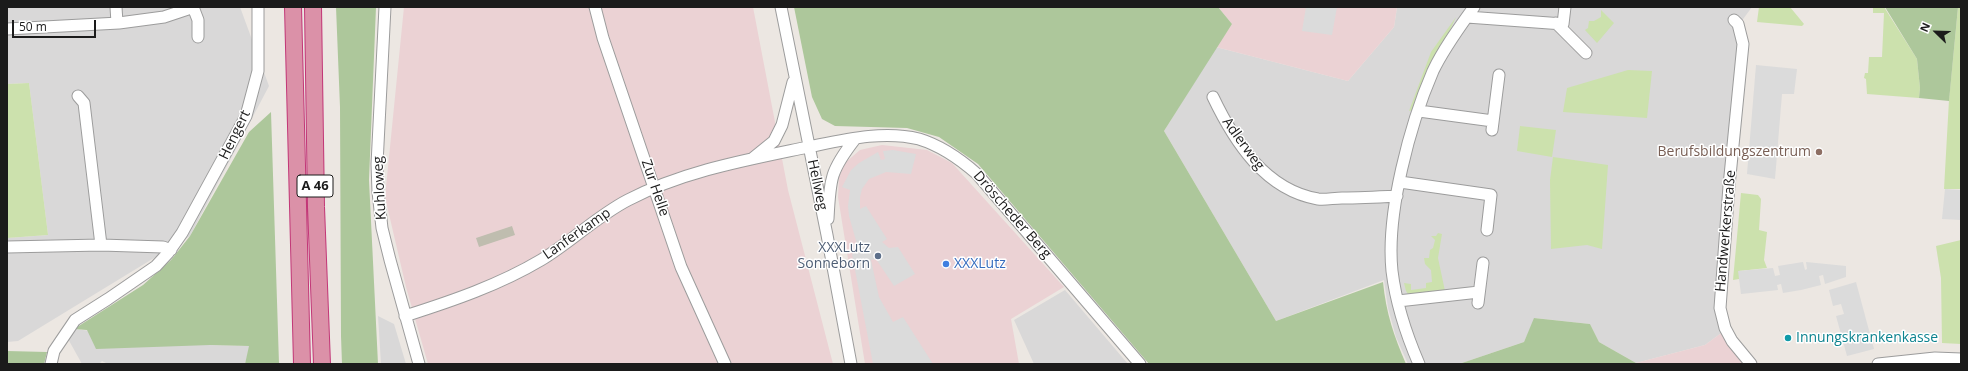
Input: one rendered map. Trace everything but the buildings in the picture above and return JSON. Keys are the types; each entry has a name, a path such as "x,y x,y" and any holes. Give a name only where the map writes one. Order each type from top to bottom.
{"highway":[{"name":"A 46","path":"293,7 302,364"},
{"name":"A 46","path":"313,7 316,207 322,364"}],"street":[{"path":"116,7 117,23"},
{"path":"7,29 117,23 164,17 194,7 198,20 198,36"},
{"name":"Hengert","path":"51,364 54,351 75,320 156,266 171,250 182,233 246,116 258,71 258,7"},
{"name":"Kuhloweg","path":"385,7 377,164 378,192 384,234 419,364"},
{"name":"Zur Helle","path":"595,7 603,38 682,267 725,364"},
{"name":"Hellweg","path":"781,7 794,78 827,234 851,364"},
{"path":"1418,364 1403,326 1392,271 1393,221 1406,153 1433,71 1446,48 1474,7"},
{"path":"1466,17 1564,24 1565,7"},
{"name":"Handwerkerstraße","path":"1734,20 1738,24 1743,44 1728,191 1720,308 1732,341 1751,364"},
{"path":"1556,23 1586,53"},
{"path":"1420,110 1492,125 1499,75"},
{"name":"Lanferkamp","path":"752,159 774,140 782,125 794,78"},
{"path":"78,96 84,103 101,245"},
{"name":"Adlerweg","path":"1213,97 1223,118 1260,169 1273,181 1294,192 1318,199 1397,196"},
{"name":"Dröscheder Berg","path":"809,147 842,140 886,135 919,140 944,149 962,160 988,185 1140,364"},
{"path":"827,234 829,185 834,170 855,139"},
{"name":"Lanferkamp","path":"406,316 456,299 499,282 542,260 628,200 690,173 809,147"},
{"path":"1400,182 1491,195 1487,230"},
{"path":"7,247 101,245 163,247 171,250"},
{"path":"1398,301 1479,298 1484,263"},
{"path":"1878,364 1935,358 1961,359"}],"shaded area":[{"path":"7,7 240,7 269,86 190,236 18,341 7,342 7,238 48,235 29,83 7,84"},
{"path":"404,7 753,7 788,190 833,364 428,364 406,287 385,197"},
{"path":"1218,7 1397,7 1394,27 1348,81 1216,47 1232,24"},
{"path":"1306,7 1337,7 1332,35 1302,31"},
{"path":"1397,7 1752,7 1738,26 1741,44 1724,331 1705,345 1636,363 1599,342 1590,324 1535,318 1524,342 1459,364 1408,364 1396,337 1388,308 1384,280 1276,321 1164,131 1216,47 1348,81 1394,27"},
{"path":"1756,65 1797,69 1794,94 1782,94 1775,179 1747,174"},
{"path":"882,145 927,150 952,163 1064,287 1011,319 1019,364 865,364 838,197 839,176 846,162 860,150"},
{"name":"XXXLutz Sonneborn","path":"893,150 916,154 911,174 886,172 869,179 862,189 860,209 866,206 887,239 882,242 889,248 898,247 915,274 894,286 876,259 871,260 879,297 893,322 903,317 933,364 873,364 852,254 859,251 849,216 848,206 850,190 842,187 851,170 859,163 878,152 881,160 885,159 883,151"},
{"path":"1945,189 1961,190 1961,220 1942,219"},
{"path":"512,226 515,235 479,247 476,238"},
{"path":"1803,262 1805,270 1807,269 1806,262 1846,266 1846,277 1825,284 1823,275 1819,276 1821,285 1783,293 1781,284 1777,285 1778,290 1741,294 1738,271 1773,268 1775,276 1780,275 1778,266"},
{"path":"1856,282 1874,349 1847,356 1836,316 1844,314 1841,304 1833,306 1829,290"},
{"path":"1065,290 1128,364 1034,364 1014,320"},
{"path":"378,316 394,324 406,364 381,364"},
{"path":"74,329 210,345 250,346 245,364 108,364 102,361 99,364 82,364 67,337"},
{"path":"1724,331 1748,364 1632,364 1705,345"}],"green space":[{"path":"336,7 376,7 369,180 378,364 342,364 340,107"},
{"path":"794,7 1218,7 1232,24 1164,131 1276,321 1383,282 1391,324 1406,364 1149,364 978,164 939,137 907,128 835,126 822,119 812,97"},
{"path":"1759,7 1790,7 1804,24 1802,26 1757,22"},
{"path":"1873,7 1884,7 1917,59 1920,88 1919,98 1867,94 1866,79 1864,78 1865,73 1868,73 1869,57 1882,57 1884,13 1873,13"},
{"path":"1885,7 1958,7 1949,101 1919,98 1920,88 1917,59"},
{"path":"1958,7 1961,7 1961,189 1944,189 1949,100"},
{"path":"1601,10 1614,23 1597,43 1585,30 1588,28 1589,21 1594,21 1601,17"},
{"path":"1456,17 1414,110 1409,111 1431,52"},
{"path":"1628,70 1652,71 1647,118 1563,112 1567,88"},
{"path":"29,83 48,235 7,238 7,84"},
{"path":"271,112 279,364 245,364 249,346 210,345 96,349 87,330 74,329 143,285 171,260 190,236 249,132"},
{"path":"1520,126 1556,130 1552,157 1517,151"},
{"path":"1553,157 1608,165 1602,249 1587,245 1551,249 1550,180"},
{"path":"1741,193 1758,195 1761,199 1759,230 1767,232 1764,260 1767,268 1739,271 1739,279 1733,280"},
{"path":"1438,233 1442,234 1438,258 1445,291 1408,294 1404,283 1411,284 1411,290 1426,288 1426,283 1432,282 1431,270 1425,264 1424,258 1429,258 1430,250 1433,248 1435,240 1431,236 1436,236"},
{"path":"1961,240 1961,344 1942,343 1941,278 1936,246"},
{"path":"1534,318 1590,324 1599,342 1636,363 1459,364 1524,342"},
{"path":"7,351 47,352 44,364 7,364"}],"place":[{"name":"Berufsbildungszentrum","path":"1819,152"},
{"name":"XXXLutz Sonneborn","path":"878,256"},
{"name":"XXXLutz","path":"946,264"},
{"name":"Innungskrankenkasse","path":"1788,338"}]}
